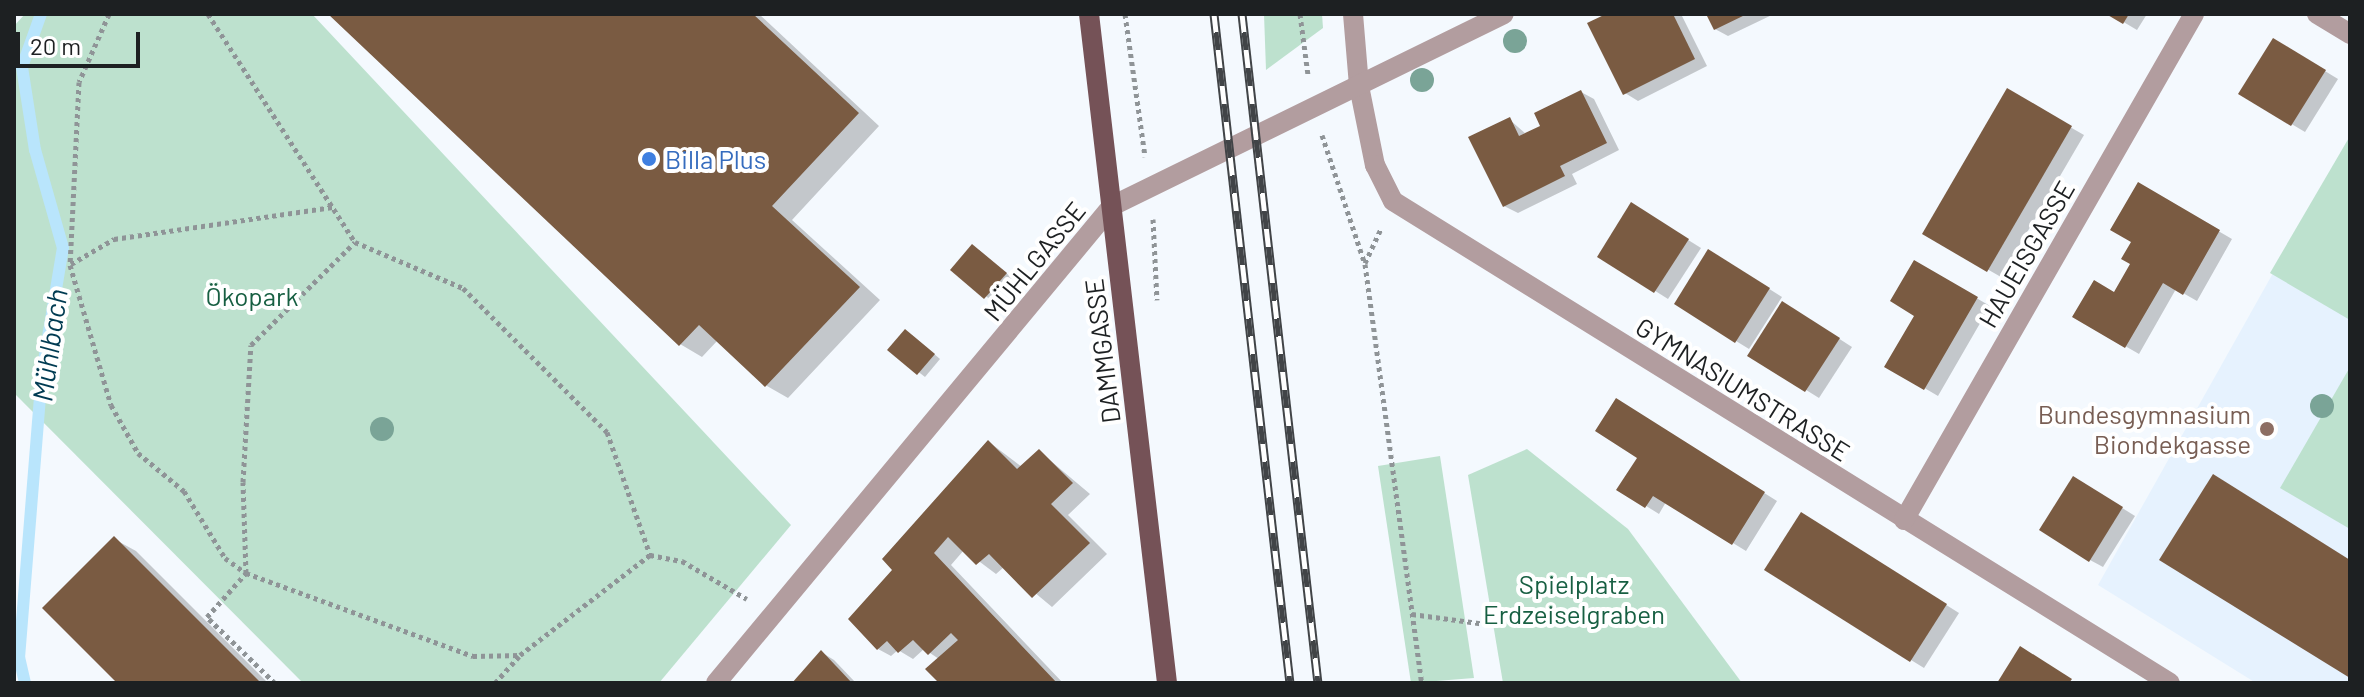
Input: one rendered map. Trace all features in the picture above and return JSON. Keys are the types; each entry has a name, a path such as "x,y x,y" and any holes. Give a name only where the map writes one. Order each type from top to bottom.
{"main road":[{"name":"DAMMGASSE","path":"1089,14 1167,683"}],"street":[{"name":"GYMNASIUMSTRASSE","path":"1353,14 1359,86 1375,165 1393,201 2170,683"},
{"name":"MÜHLGASSE","path":"716,683 1112,206 1504,14"},
{"name":"HAUEISGASSE","path":"1904,520 2194,14"},
{"path":"2317,14 2350,34"}],"path":[{"path":"109,14 79,82 70,265 111,405 138,453 184,491 225,558 246,573 473,656 520,655"},
{"path":"208,14 355,242 463,288 607,432 650,555"},
{"path":"1125,14 1141,123"},
{"path":"1300,14 1313,108 1365,264 1422,683"},
{"path":"1149,187 1158,313"},
{"path":"70,265 114,239 333,207"},
{"path":"275,683 207,617 246,573 243,482 251,345 355,242"},
{"path":"495,683 520,655 650,555 682,561 775,615"},
{"path":"1412,614 1493,625"}],"shaded area":[{"name":"Bundesgymnasium Biondekgasse","path":"2350,136 2350,683 2256,683 2098,585"}],"green space":[{"name":"Ökopark","path":"25,14 312,14 791,525 659,683 303,683 14,393 14,26"},
{"path":"1264,14 1322,14 1323,28 1266,70"},
{"path":"2350,136 2350,320 2270,273"},
{"path":"2350,367 2350,529 2280,488"},
{"name":"Spielplatz Erdzeiselgraben","path":"1527,449 1628,529 1742,683 1503,683 1468,475"},
{"path":"1440,456 1474,678 1411,683 1378,466"}],"building":[{"name":"Billa Plus","path":"328,14 753,14 859,113 772,206 860,287 765,387 699,325 679,346"},
{"path":"1606,14 1673,14 1695,59 1623,95 1587,23"},
{"path":"1706,14 1747,14 1714,30"},
{"path":"2106,14 2129,14 2123,24"},
{"path":"2273,38 2326,70 2291,126 2238,94"},
{"path":"2007,88 2072,126 1987,272 1922,234"},
{"path":"1581,90 1607,143 1560,166 1565,176 1503,207 1468,137 1510,117 1519,136 1540,126 1534,113"},
{"path":"2138,182 2220,230 2183,295 2163,283 2125,348 2072,317 2094,280 2114,292 2130,264 2121,259 2131,242 2110,230"},
{"path":"1631,202 1689,239 1654,293 1597,257"},
{"path":"972,244 1007,273 984,299 950,270"},
{"path":"1708,249 1770,288 1735,343 1674,304"},
{"path":"1914,260 1978,297 1924,390 1884,367 1914,316 1890,301"},
{"path":"1782,301 1840,338 1805,392 1747,356"},
{"path":"905,329 935,354 917,375 887,350"},
{"path":"1616,398 1765,492 1732,545 1653,496 1645,508 1616,490 1637,458 1595,431"},
{"path":"988,440 1017,469 1039,449 1073,483 1051,504 1090,543 1032,598 989,554 976,565 948,537 934,553 1057,683 939,683 925,669 958,640 951,633 928,655 913,640 898,653 887,641 877,650 848,619 892,570 882,559"},
{"path":"2213,474 2350,560 2350,678 2159,560"},
{"path":"2073,476 2123,507 2089,562 2039,530"},
{"path":"1801,512 1947,604 1910,662 1764,570"},
{"path":"114,536 261,683 117,683 42,608"},
{"path":"2020,646 2072,679 2069,683 1997,683"},
{"path":"821,650 852,683 792,683"}],"waterway":[{"name":"Mühlbach","path":"25,683 19,658 42,373 63,248 35,150 22,67 41,14"}],"railway":[{"path":"1214,14 1290,683"},
{"path":"1242,14 1318,683"}],"place":[{"name":"Billa Plus","path":"649,159"},
{"name":"Bundesgymnasium Biondekgasse","path":"2267,429"}]}
